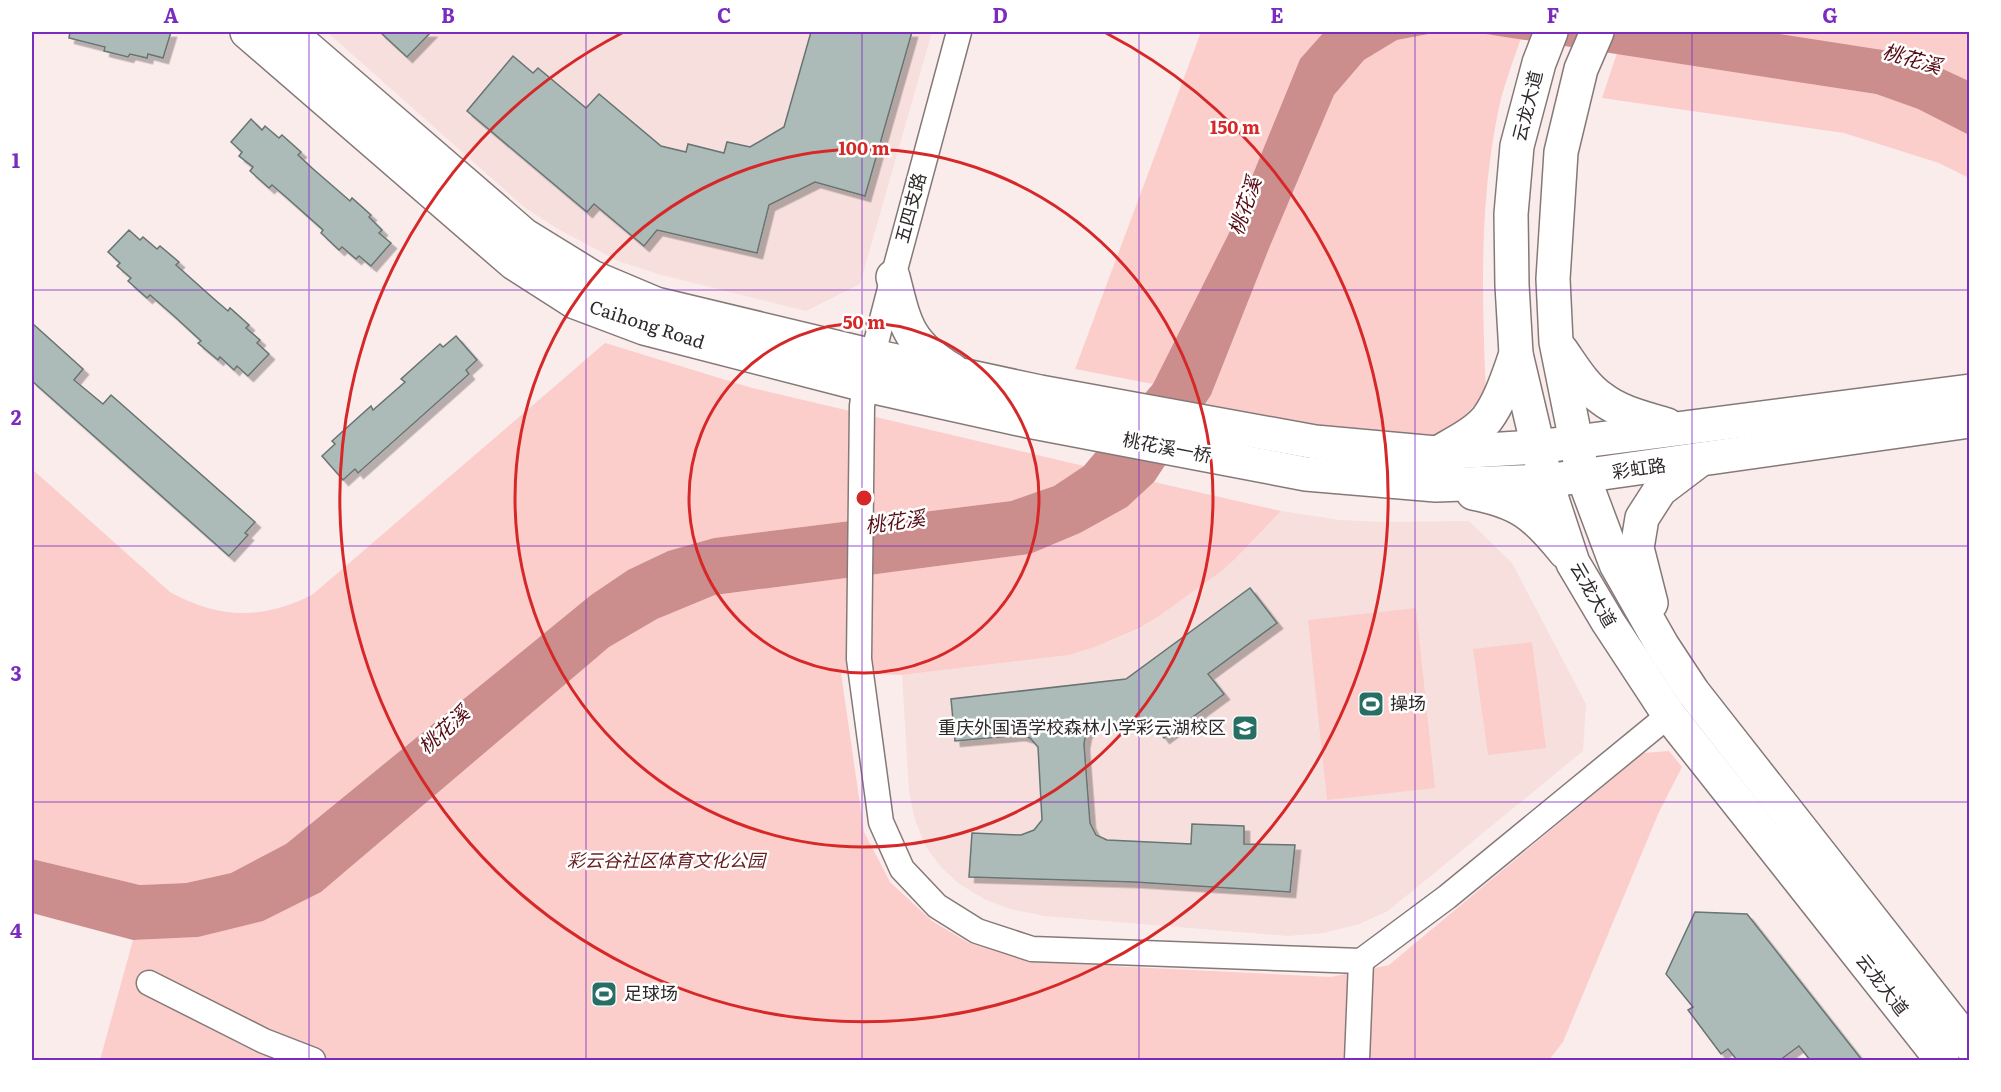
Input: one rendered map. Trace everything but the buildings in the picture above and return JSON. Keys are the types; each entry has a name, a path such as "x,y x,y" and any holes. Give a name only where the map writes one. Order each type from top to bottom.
{"main road":[{"name":"Caihong Road","path":"247,32 514,263 575,302 644,328 867,382 1034,407"},
{"name":"Caihong Road","path":"289,32 524,235 592,277 656,304 867,382 961,375 1034,407"},
{"name":"云龙大道","path":"1551,32 1539,63 1517,146 1512,214 1512,285 1516,354 1546,482 1573,563 1608,622 1669,715 1942,1060"},
{"name":"云龙大道","path":"1597,32 1581,69 1561,152 1553,279 1556,342 1583,476 1616,564 1662,645 1693,692 1970,1044"},
{"path":"893,277 905,324 916,342 932,358 961,375"},
{"path":"1556,342 1580,377 1601,398 1630,414 1675,428"},
{"path":"1516,354 1499,398 1486,419 1465,437 1436,469 1521,508 1543,525 1573,563"},
{"name":"彩虹路","path":"1306,474 1436,469 1576,441 1970,391"},
{"name":"桃花溪一桥","path":"1034,407 1315,442"},
{"name":"桃花溪一桥","path":"1034,407 1306,474"},
{"name":"彩虹路","path":"1315,442 1436,469 1546,482 1970,420"},
{"path":"1662,645 1636,548 1642,518 1660,490 1698,461"}],"street":[{"name":"五四支路","path":"959,32 867,382 859,659 881,822 902,869 937,906 977,932 1032,949 1361,962"},
{"path":"1357,1060 1361,962 1447,897 1669,715"},
{"path":"149,983 264,1041 313,1060"}],"shaded area":[{"path":"327,32 932,32 860,284 806,311 658,274 618,261 558,229 524,207"},
{"name":"重庆外国语学校森林小学彩云湖校区","path":"1281,511 1340,520 1469,521 1512,563 1586,704 1583,751 1388,911 1359,924 1324,933 1288,936 1044,916 1010,909 984,899 958,883 940,866 926,847 915,820 909,792 902,675 1069,655 1140,629 1219,573"}],"green space":[{"path":"1201,32 1324,32 1300,59 1229,233 1153,384 1075,369"},
{"path":"1439,32 1521,38 1500,103 1488,182 1483,253 1486,394 1443,437 1317,427 1204,407 1211,395 1270,246 1334,95 1364,60 1397,40"},
{"path":"1767,32 1969,32 1969,81 1930,63"},
{"path":"1617,53 1876,94 1918,109 1969,135 1969,178 1939,163 1844,133 1602,98"},
{"path":"605,343 752,388 1084,466 1054,486 1011,501 714,538 668,551 628,570 591,595 286,844 231,873 186,883 140,885 32,859 32,469 170,592 188,601 223,611 240,613 275,609 312,595"},
{"name":"彩云谷社区体育文化公园","path":"1154,482 1281,511 1219,573 1140,628 1095,647 1069,655 902,675 841,673 864,832 890,882 932,921 969,943 1030,962 1331,977 1389,965 1643,753 1669,751 1682,767 1659,812 1563,1042 1549,1060 100,1060 133,940 198,937 609,646 657,619 715,595 1030,554 1080,533 1127,507"},
{"name":"操场","path":"1416,608 1435,788 1327,800 1308,620"},
{"path":"1532,642 1546,748 1488,755 1473,649"}],"water":[{"name":"桃花溪","path":"1324,32 1439,32 1397,40 1364,60 1334,95 1270,246 1211,395 1154,482 1127,507 1080,533 1030,554 715,595 657,619 609,647 321,892 263,921 198,937 133,940 32,913 32,859 140,885 186,883 231,873 286,844 591,595 628,570 668,551 714,538 1011,501 1054,486 1084,466 1153,384 1229,233 1300,59"},
{"name":"桃花溪","path":"1439,32 1767,32 1889,51 1930,63 1969,81 1969,135 1918,109 1876,94 1486,34"}],"place":[{"name":"操场","path":"1371,704"},
{"name":"重庆外国语学校森林小学彩云湖校区","path":"1245,728"},
{"name":"足球场","path":"604,994"}]}
